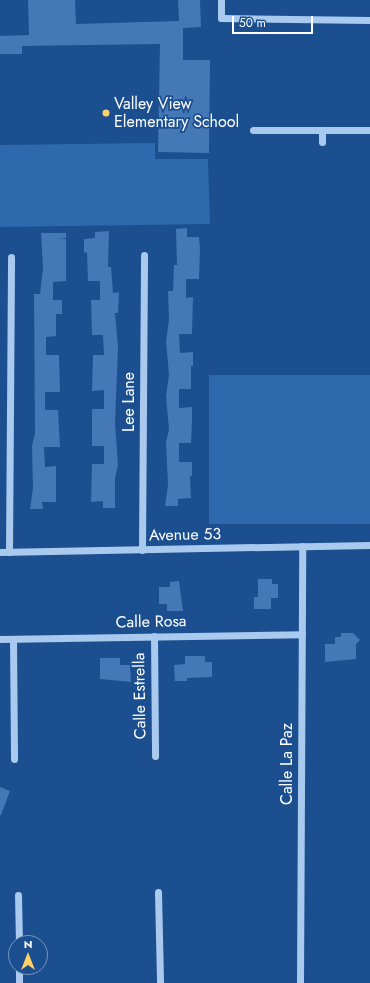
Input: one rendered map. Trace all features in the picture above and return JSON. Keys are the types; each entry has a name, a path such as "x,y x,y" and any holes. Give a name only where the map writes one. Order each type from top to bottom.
{"street":[{"path":"221,0 221,18 370,20"},
{"path":"253,130 370,130"},
{"path":"322,130 322,142"},
{"name":"Lee Lane","path":"142,550 144,255"},
{"path":"9,552 11,257"},
{"name":"Avenue 53","path":"0,552 370,545"},
{"name":"Calle La Paz","path":"300,983 302,546"},
{"name":"Calle Rosa","path":"0,639 302,634"},
{"name":"Calle Estrella","path":"154,636 155,756"},
{"path":"13,639 14,759"},
{"path":"158,892 160,983"},
{"path":"18,896 19,935"}],"shaded area":[{"path":"155,143 155,159 208,159 210,224 0,227 0,145"},
{"path":"209,375 370,375 370,524 209,524"}],"building":[{"path":"28,0 75,0 76,24 179,21 178,0 200,0 201,27 183,28 183,60 210,60 209,153 158,152 160,44 22,46 22,54 0,54 0,36 29,35"},
{"path":"187,228 187,237 199,237 200,249 199,279 186,279 186,298 193,297 192,334 179,334 180,353 193,352 193,366 191,366 191,389 179,389 179,408 192,407 191,443 179,443 179,462 192,462 192,476 190,476 191,498 178,499 178,506 165,506 168,485 166,442 169,430 166,396 169,375 166,341 169,320 168,291 173,291 174,265 177,265 176,229"},
{"path":"109,231 108,267 111,267 113,293 119,292 118,313 115,313 118,348 115,423 118,465 115,478 115,508 103,508 103,501 91,502 92,464 104,464 104,446 92,446 92,409 104,409 104,390 92,391 93,355 104,355 103,335 92,335 91,300 100,300 100,281 88,281 87,252 84,253 84,239 95,238 95,232"},
{"path":"41,233 66,233 66,238 58,239 66,239 66,281 53,282 53,300 62,300 62,314 56,314 56,336 46,337 46,355 59,355 60,392 45,392 45,410 58,410 60,447 44,447 45,467 56,466 56,502 42,502 43,509 30,509 33,488 32,446 35,433 34,294 40,294 43,268"},
{"path":"258,579 272,579 272,584 278,584 278,598 271,598 271,609 254,609 254,597 258,597"},
{"path":"179,581 183,611 167,611 167,604 159,604 159,587 170,587 170,582"},
{"path":"341,633 353,633 360,640 356,644 356,659 325,662 325,644 335,644 335,637 341,637"},
{"path":"185,656 205,656 205,662 212,662 212,677 187,678 187,681 175,681 174,665 185,664"},
{"path":"100,658 120,658 120,665 130,665 131,682 100,679"},
{"path":"0,787 10,791 1,815 0,815"}],"place":[{"name":"Valley View Elementary School","path":"106,113"}]}
